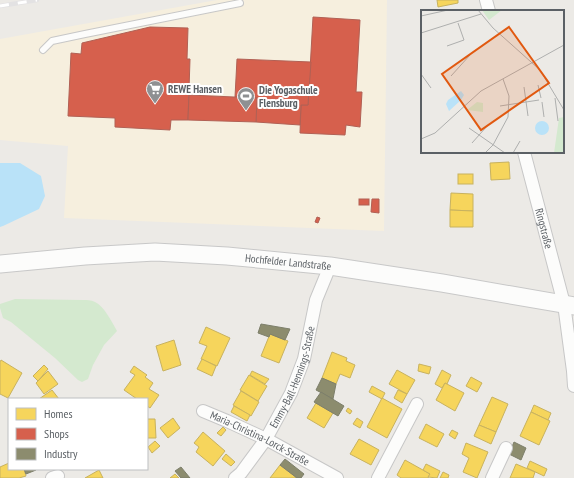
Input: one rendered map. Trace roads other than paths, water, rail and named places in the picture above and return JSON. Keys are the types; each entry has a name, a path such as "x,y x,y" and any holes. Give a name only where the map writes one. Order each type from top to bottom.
{"main road":[{"name":"Hochfelder Landstraße","path":"0,264 86,256 156,252 227,256 330,266 442,283 569,305"}],"street":[{"path":"486,0 489,10"},
{"name":"Ringstraße","path":"524,153 569,305 574,386"},
{"name":"Emmy-Ball-Hennings-Straße","path":"235,478 266,439 291,393 304,359 316,300 330,266"},
{"path":"378,478 417,404"},
{"name":"Maria-Christina-Lorck-Straße","path":"204,411 266,439 337,478"},
{"path":"492,478 506,448"}],"lane":[{"path":"43,50 52,42 65,38 240,3"}],"water":[{"path":"0,163 20,163 41,176 45,196 39,209 0,227"}],"railway":[{"path":"0,6 37,0"}],"place":[{"name":"REWE Hansen","path":"155,104"},
{"name":"Die Yogaschule Flensburg","path":"246,111"}]}
